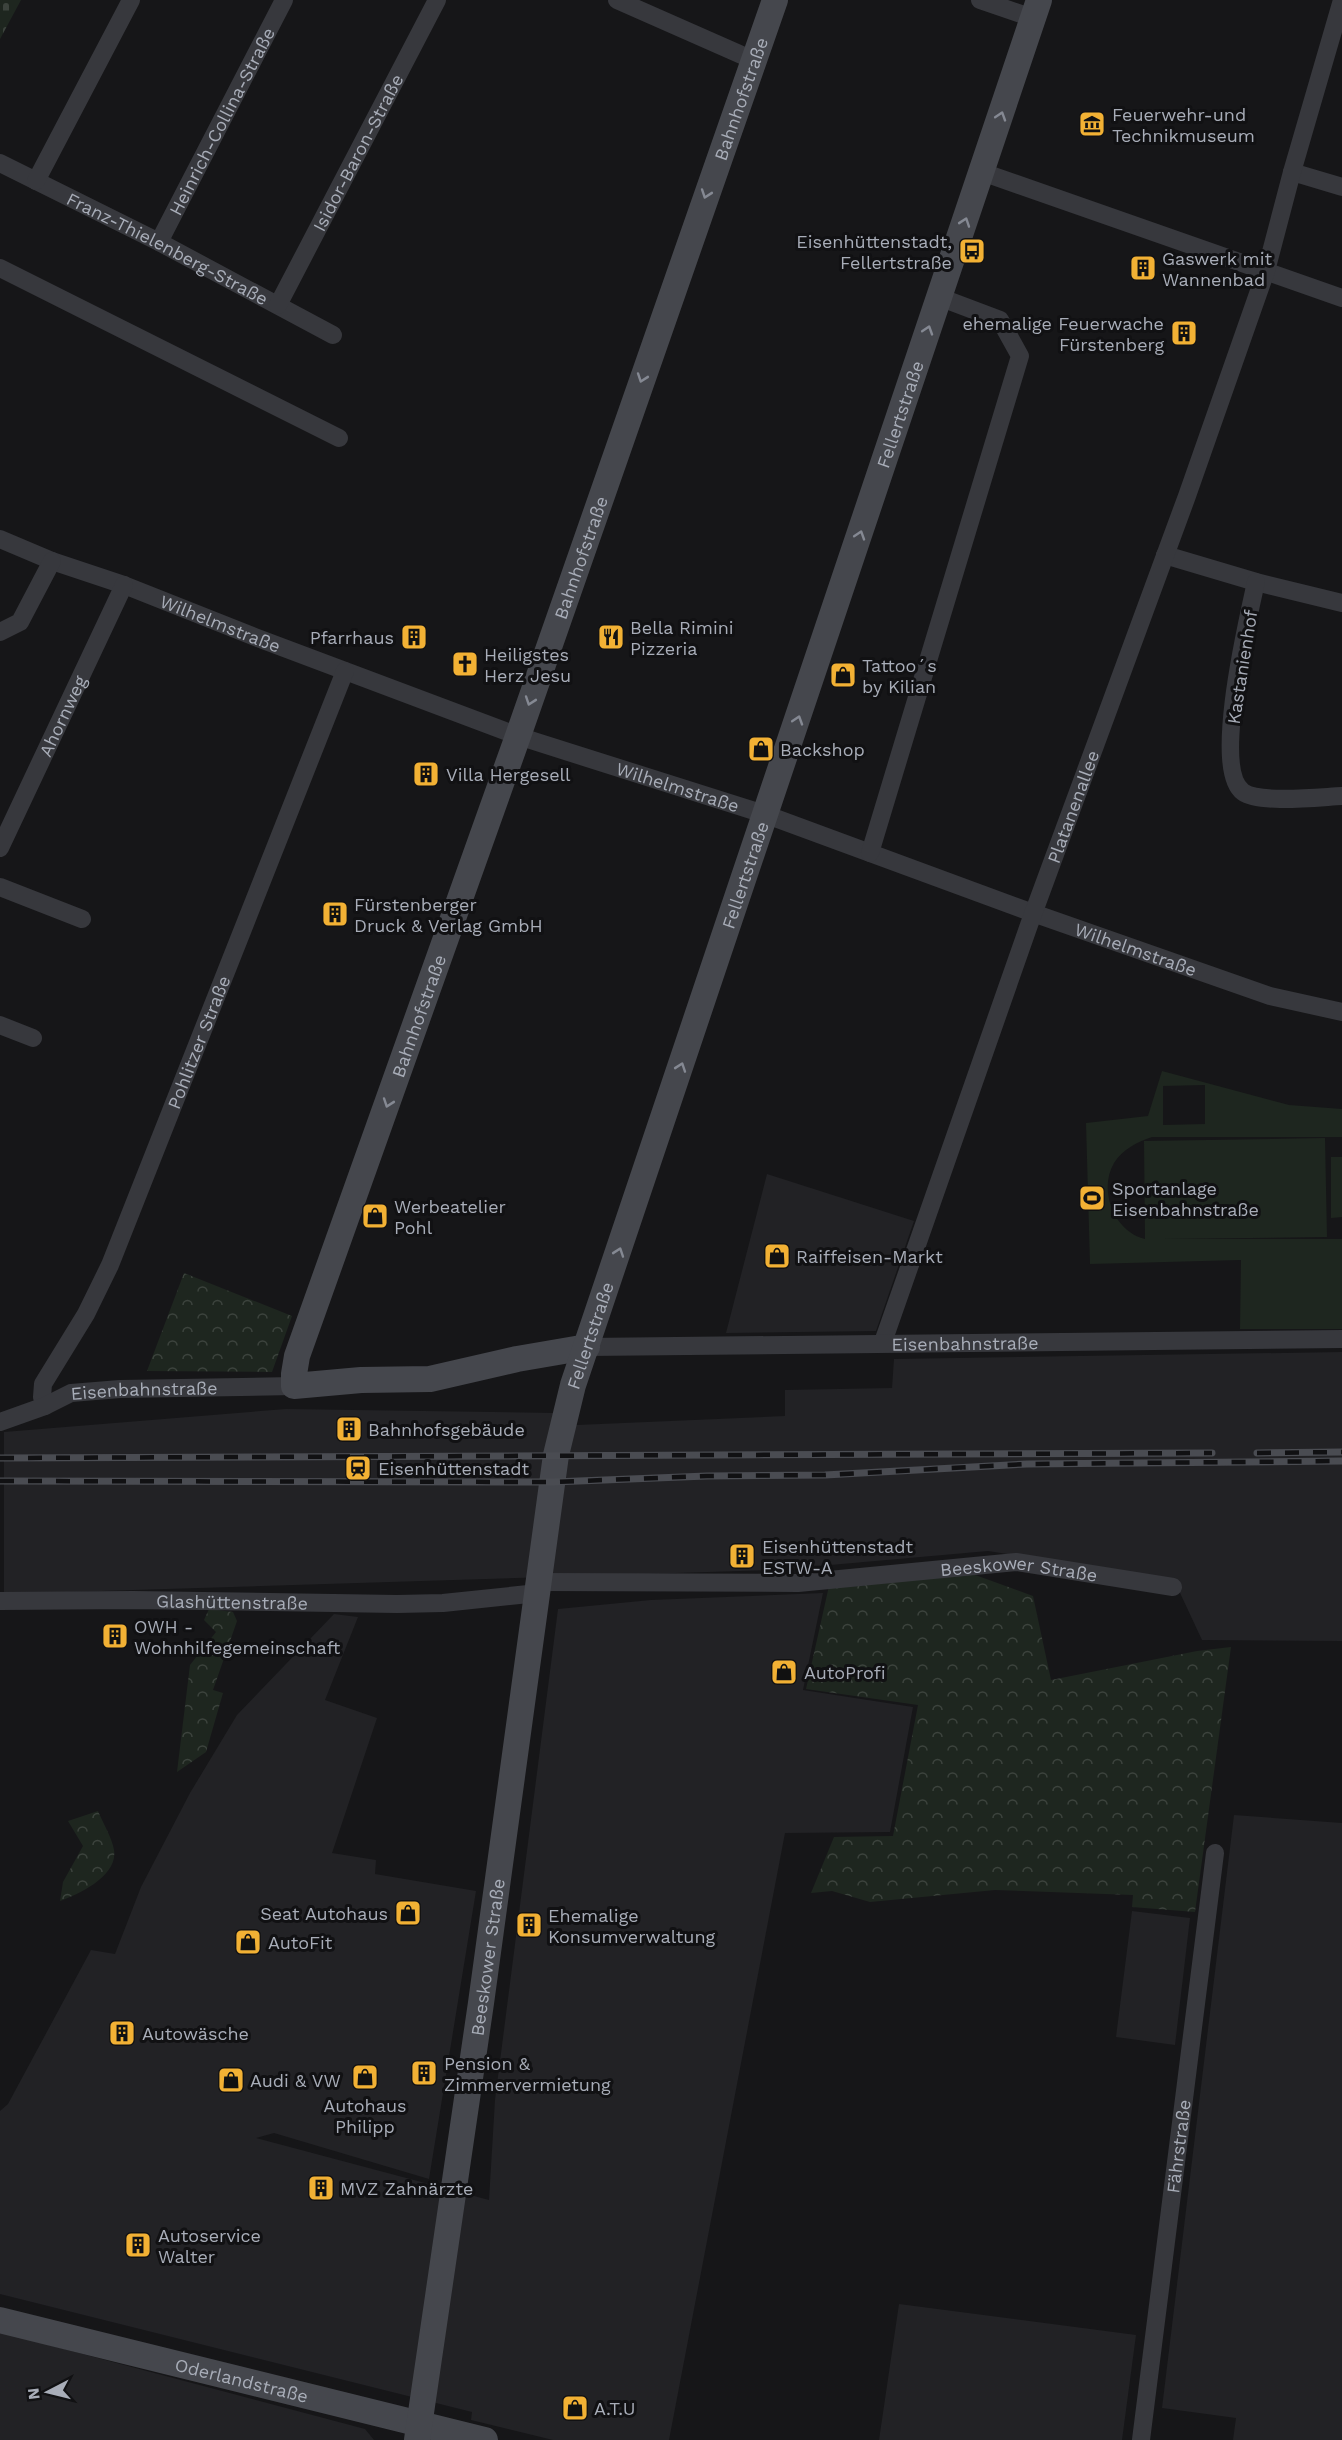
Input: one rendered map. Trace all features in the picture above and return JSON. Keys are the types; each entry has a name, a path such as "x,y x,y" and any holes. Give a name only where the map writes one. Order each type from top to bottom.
{"street":[{"path":"36,181 131,0"},
{"name":"Heinrich-Collina-Straße","path":"159,242 284,0"},
{"name":"Isidor-Baron-Straße","path":"278,305 437,0"},
{"path":"617,0 753,60"},
{"name":"Bahnhofstraße","path":"294,1386 297,1356 518,736 775,0"},
{"path":"980,0 1036,9"},
{"name":"Platanenallee","path":"883,1342 1034,913 1266,271 1342,0"},
{"name":"Fellertstraße","path":"556,1455 573,1385 767,815 1036,9"},
{"name":"Franz-Thielenberg-Straße","path":"0,163 159,242 333,335"},
{"path":"982,172 1342,298"},
{"path":"1292,172 1342,187"},
{"path":"0,268 339,438"},
{"path":"870,853 1020,356 1000,320 939,297"},
{"name":"Wilhelmstraße","path":"0,539 52,561 124,585 518,736 767,815 1034,913 1270,996 1342,1012"},
{"path":"1165,555 1256,582 1342,603"},
{"path":"0,632 20,622 52,561"},
{"name":"Kastanienhof","path":"1256,582 1234,689 1231,744 1234,781 1242,792 1257,799 1342,796"},
{"name":"Ahornweg","path":"0,848 124,585"},
{"name":"Pohlitzer Straße","path":"45,1406 42,1397 43,1384 86,1314 110,1265 345,671"},
{"path":"0,887 82,919"},
{"path":"0,1025 33,1038"},
{"name":"Eisenbahnstraße","path":"587,1347 1342,1338"},
{"path":"294,1386 361,1380 430,1379 543,1354 587,1347"},
{"path":"543,1354 560,1367 573,1385"},
{"name":"Eisenbahnstraße","path":"0,1422 45,1406 72,1393 120,1389 294,1386"},
{"name":"Beeskower Straße","path":"418,2432 482,2003 556,1455"},
{"name":"Beeskower Straße","path":"539,1588 798,1583 1016,1562 1173,1587"},
{"name":"Glashüttenstraße","path":"0,1601 443,1603 539,1588"},
{"name":"Fährstraße","path":"1141,2440 1215,1853"},
{"name":"Oderlandstraße","path":"0,2320 418,2432 485,2440"}],"shaded area":[{"path":"767,1174 914,1221 876,1331 726,1333"},
{"path":"1342,1352 1342,1641 1202,1640 1174,1580 988,1551 774,1570 4,1594 4,1432 286,1409 554,1413 577,1425 785,1416 785,1390 892,1388 894,1359"},
{"path":"823,1593 803,1690 913,1707 890,1832 785,1833 669,2440 553,2440 471,2420 472,2412 0,2294 0,2111 8,2104 91,1950 115,1954 141,1887 190,1793 237,1715 334,1614 358,1617 325,1700 377,1718 332,1853 376,1860 375,1874 476,1891 429,2179 274,2133 256,2138 489,2200 495,2100 558,1609 651,1600"},
{"path":"1234,1815 1342,1823 1342,2440 1233,2440 1236,2418 1162,2408"},
{"path":"1132,1911 1190,1918 1175,2045 1116,2037"},
{"path":"899,2304 1136,2335 1122,2440 879,2440"},
{"path":"0,2332 365,2429 374,2440 0,2440"}],"green space":[{"path":"0,0 21,0 0,39"},
{"path":"1162,1071 1289,1105 1342,1109 1342,1137 1152,1137 1131,1147 1118,1158 1109,1174 1108,1185 1109,1197 1117,1219 1134,1235 1145,1239 1144,1141 1325,1138 1327,1237 1162,1239 1342,1239 1342,1329 1240,1329 1241,1260 1090,1264 1086,1123 1148,1116","holes":["1205,1085 1205,1124 1163,1125 1163,1086"]},
{"path":"1331,1157 1342,1157 1342,1217 1331,1218"},
{"path":"184,1273 292,1316 272,1372 147,1371"},
{"path":"967,1572 1033,1596 1051,1680 1197,1651 1231,1647 1195,1912 1132,1907 1133,1895 995,1890 870,1902 832,1891 811,1893 834,1837 893,1836 918,1705 806,1689 829,1586"},
{"path":"209,1609 233,1612 237,1621 213,1690 223,1693 206,1752 177,1772 190,1665 216,1632 204,1620"},
{"path":"98,1811 113,1845 114,1859 104,1876 96,1883 60,1901 63,1882 83,1846 68,1821"}],"railway":[{"path":"1257,1453 1342,1452"},
{"path":"0,1458 1212,1453"},
{"path":"0,1481 553,1482 707,1476 825,1475 1027,1464 1342,1461"}],"place":[{"name":"Feuerwehr-und Technikmuseum","path":"1092,124"},
{"name":"Eisenhüttenstadt, Fellertstraße","path":"972,251"},
{"name":"Gaswerk mit Wannenbad","path":"1143,268"},
{"name":"ehemalige Feuerwache Fürstenberg","path":"1184,333"},
{"name":"Pfarrhaus","path":"414,637"},
{"name":"Bella Rimini Pizzeria","path":"611,637"},
{"name":"Heiligstes Herz Jesu","path":"465,664"},
{"name":"Tattoo´s by Kilian","path":"843,675"},
{"name":"Backshop","path":"761,749"},
{"name":"Villa Hergesell","path":"426,774"},
{"name":"Fürstenberger Druck & Verlag GmbH","path":"335,914"},
{"name":"Sportanlage Eisenbahnstraße","path":"1092,1198"},
{"name":"Werbeatelier Pohl","path":"375,1216"},
{"name":"Raiffeisen-Markt","path":"777,1256"},
{"name":"Bahnhofsgebäude","path":"349,1429"},
{"name":"Eisenhüttenstadt","path":"358,1468"},
{"name":"Eisenhüttenstadt ESTW-A","path":"742,1556"},
{"name":"OWH - Wohnhilfegemeinschaft","path":"115,1636"},
{"name":"AutoProfi","path":"784,1672"},
{"name":"Seat Autohaus","path":"408,1913"},
{"name":"Ehemalige Konsumverwaltung","path":"529,1925"},
{"name":"AutoFit","path":"248,1942"},
{"name":"Autowäsche","path":"122,2033"},
{"name":"Pension & Zimmervermietung","path":"424,2073"},
{"name":"Autohaus Philipp","path":"365,2077"},
{"name":"Audi & VW","path":"231,2080"},
{"name":"MVZ Zahnärzte","path":"321,2188"},
{"name":"Autoservice Walter","path":"138,2245"},
{"name":"A.T.U","path":"575,2408"}]}
